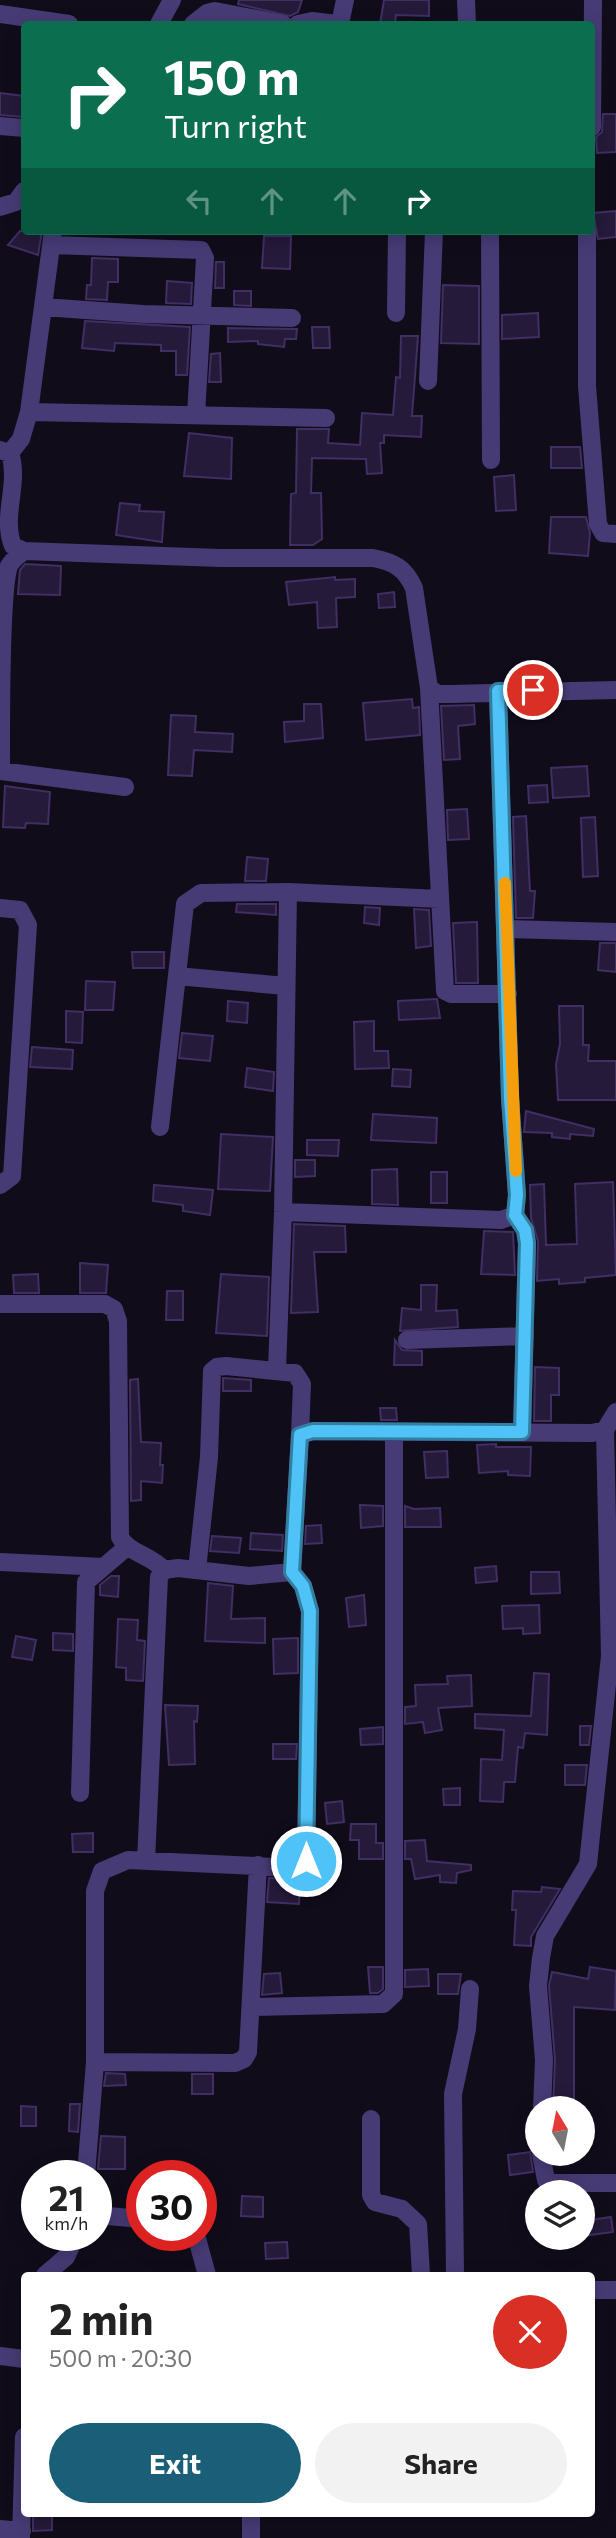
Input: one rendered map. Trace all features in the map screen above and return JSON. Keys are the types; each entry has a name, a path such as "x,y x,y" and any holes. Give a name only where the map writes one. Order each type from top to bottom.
{"street":[{"path":"162,21 172,0"},
{"path":"339,21 345,0"},
{"path":"466,0 467,21"},
{"path":"593,0 593,21"},
{"path":"197,21 206,13 215,11 267,21"},
{"path":"0,14 48,21"},
{"path":"0,126 21,128"},
{"path":"0,207 16,202 21,195"},
{"path":"396,313 397,235"},
{"path":"428,381 435,235"},
{"path":"490,235 491,460"},
{"path":"587,235 587,386 598,524 603,533 616,534"},
{"path":"125,788 1,771 0,632 4,579 12,549 8,522 15,477 5,451 21,439 29,412 52,238 201,250 205,258 196,415"},
{"path":"43,307 202,317 292,318"},
{"path":"29,412 326,418"},
{"path":"12,549 220,558 373,558 388,561 408,575 414,588 429,688 445,991 451,994 508,994"},
{"path":"429,688 438,694 616,690"},
{"path":"498,691 517,1195 515,1215 525,1230 527,1243 522,1432"},
{"path":"160,1127 185,904 192,897 201,893 288,892 440,899"},
{"path":"277,1369 284,1212 288,892"},
{"path":"0,908 20,910 28,925 12,1176 0,1185"},
{"path":"507,929 616,932"},
{"path":"177,976 285,986"},
{"path":"284,1212 501,1220 515,1215"},
{"path":"0,1304 106,1304 114,1310 118,1321 120,1537 127,1548 154,1559 164,1570 197,1570 249,1576 292,1572"},
{"path":"407,1340 525,1336"},
{"path":"87,2160 94,2062 95,1891 102,1871 128,1860 296,1868 303,1866 307,1856 310,1611 303,1586 292,1572 300,1435 300,1378 295,1373 277,1369 226,1366 212,1371 209,1457 197,1570"},
{"path":"543,2096 544,2060 538,1986 541,1958 545,1936 587,1864 611,1684 605,1430 616,1412"},
{"path":"300,1435 313,1431 605,1430"},
{"path":"253,2007 383,2004 394,1994 394,1432"},
{"path":"80,1793 83,1606 86,1582 127,1548"},
{"path":"0,1562 103,1567"},
{"path":"146,1861 157,1590 159,1577 164,1570"},
{"path":"94,2062 235,2063 244,2059 248,2052 253,2007 258,1865"},
{"path":"455,2272 453,2094 467,2029 470,1989"},
{"path":"371,2119 371,2195 375,2202 402,2209 418,2224 421,2272"},
{"path":"543,2166 546,2180 555,2183 616,2183"},
{"path":"48,2272 66,2257 69,2251"},
{"path":"200,2251 206,2272"},
{"path":"595,2290 616,2290"},
{"path":"0,2356 21,2359"},
{"path":"251,2517 251,2538"},
{"path":"0,2529 22,2534"}],"building":[{"path":"239,0 302,0 298,12 290,16 238,4"},
{"path":"384,0 429,0 429,16 396,15 395,21 380,21"},
{"path":"0,93 21,96 21,117 0,115"},
{"path":"603,114 616,114 616,152 597,153 596,137 602,132"},
{"path":"616,211 616,237 598,239 595,213"},
{"path":"20,231 21,235 41,235 38,255 8,245"},
{"path":"264,236 291,236 290,269 262,268"},
{"path":"92,258 118,259 118,282 108,282 107,300 86,299 87,285 91,285"},
{"path":"216,262 224,262 224,288 215,288"},
{"path":"167,281 192,283 191,304 166,303"},
{"path":"443,285 479,286 479,344 441,343"},
{"path":"234,291 251,291 251,306 234,305"},
{"path":"538,313 539,337 502,339 502,315"},
{"path":"85,321 190,327 187,375 176,375 176,351 161,351 161,345 115,343 114,351 82,348"},
{"path":"312,327 329,327 330,348 313,348"},
{"path":"228,328 297,329 296,339 285,339 284,347 258,344 258,341 228,342"},
{"path":"401,336 418,336 412,416 422,416 421,437 384,435 384,443 380,443 382,473 367,474 366,459 312,458 311,493 321,493 322,539 313,545 290,545 291,494 296,493 297,429 329,429 328,443 360,445 362,413 393,415 396,377 400,378"},
{"path":"220,353 221,382 209,382 211,354"},
{"path":"189,433 232,438 231,479 184,476"},
{"path":"551,447 580,447 582,468 551,468"},
{"path":"514,475 516,510 496,511 494,477"},
{"path":"120,503 140,505 139,511 164,512 162,542 116,535"},
{"path":"551,517 586,517 590,533 588,556 549,553"},
{"path":"25,564 61,566 60,595 18,594 20,570"},
{"path":"335,577 335,580 355,579 355,597 336,598 337,627 318,628 317,602 289,605 286,582"},
{"path":"394,592 395,607 379,608 378,594"},
{"path":"412,699 413,708 419,707 420,735 366,740 363,703"},
{"path":"304,704 321,704 323,738 285,742 284,722 304,721"},
{"path":"474,705 475,724 458,726 460,759 444,760 441,706"},
{"path":"171,715 196,716 195,732 233,734 232,752 194,750 192,776 168,775"},
{"path":"587,766 589,796 553,798 551,768"},
{"path":"547,785 548,802 529,803 528,786"},
{"path":"5,786 50,792 48,824 26,823 25,828 3,827"},
{"path":"467,809 469,839 448,840 447,810"},
{"path":"526,816 530,891 535,891 533,918 516,918 513,817"},
{"path":"595,817 598,876 583,877 581,818"},
{"path":"247,857 268,859 266,881 245,881"},
{"path":"237,904 276,904 276,915 236,912"},
{"path":"365,907 380,908 379,925 364,923"},
{"path":"414,909 429,910 431,946 416,948"},
{"path":"477,922 478,983 456,983 453,923"},
{"path":"600,943 616,943 616,972 598,970"},
{"path":"132,952 164,952 164,968 133,968"},
{"path":"86,981 115,982 113,1010 85,1010"},
{"path":"437,999 440,1018 399,1020 398,1001"},
{"path":"228,1001 248,1003 247,1023 227,1021"},
{"path":"559,1006 583,1006 583,1045 589,1045 588,1061 616,1061 616,1100 558,1100 556,1064 560,1044"},
{"path":"66,1011 83,1012 82,1043 66,1042"},
{"path":"374,1021 374,1051 388,1051 389,1068 355,1069 354,1022"},
{"path":"182,1033 213,1036 210,1061 179,1058"},
{"path":"32,1047 73,1050 72,1069 30,1067"},
{"path":"247,1068 274,1072 273,1091 245,1087"},
{"path":"393,1069 411,1070 410,1087 392,1086"},
{"path":"526,1111 594,1129 593,1136 570,1134 570,1139 552,1137 552,1133 524,1132"},
{"path":"373,1114 437,1118 436,1143 371,1140"},
{"path":"221,1134 273,1137 270,1191 218,1189"},
{"path":"307,1140 339,1140 338,1156 307,1155"},
{"path":"295,1160 315,1160 315,1176 295,1177"},
{"path":"397,1169 398,1205 372,1204 372,1170"},
{"path":"431,1172 447,1172 447,1203 431,1203"},
{"path":"613,1182 616,1275 559,1284 559,1279 537,1281 538,1241 531,1218 530,1185 544,1184 546,1245 577,1244 575,1184"},
{"path":"154,1185 213,1190 210,1215 183,1211 183,1205 153,1201"},
{"path":"294,1224 345,1226 346,1252 314,1252 318,1312 291,1313"},
{"path":"484,1231 513,1232 515,1275 481,1274"},
{"path":"80,1263 108,1265 106,1293 80,1293"},
{"path":"38,1274 39,1293 14,1293 13,1275"},
{"path":"221,1274 269,1277 267,1336 216,1333"},
{"path":"421,1285 437,1285 436,1311 457,1310 458,1327 400,1331 402,1308 421,1310"},
{"path":"167,1291 183,1291 183,1320 166,1320"},
{"path":"395,1340 402,1350 422,1351 422,1365 394,1365"},
{"path":"535,1367 559,1368 559,1395 551,1395 551,1421 534,1421"},
{"path":"223,1378 251,1380 251,1391 223,1391"},
{"path":"138,1379 141,1442 161,1443 162,1483 141,1481 141,1500 131,1501 130,1380"},
{"path":"380,1408 396,1408 397,1420 381,1420"},
{"path":"496,1444 496,1447 531,1447 530,1476 508,1475 508,1471 479,1473 477,1445"},
{"path":"447,1451 448,1477 426,1478 424,1452"},
{"path":"360,1505 383,1506 383,1526 361,1528"},
{"path":"405,1506 414,1509 440,1508 441,1527 405,1527"},
{"path":"321,1525 322,1543 305,1544 306,1526"},
{"path":"251,1533 283,1535 282,1551 250,1549"},
{"path":"212,1536 241,1538 239,1553 210,1551"},
{"path":"496,1566 497,1581 476,1583 475,1568"},
{"path":"531,1572 559,1572 560,1593 531,1594"},
{"path":"111,1576 119,1576 118,1597 100,1595 100,1585"},
{"path":"208,1583 233,1586 231,1619 265,1618 265,1643 205,1641"},
{"path":"364,1595 366,1625 349,1627 346,1598"},
{"path":"539,1605 540,1633 523,1634 523,1628 503,1629 502,1606"},
{"path":"118,1619 138,1620 137,1640 145,1641 143,1681 126,1680 126,1668 116,1667"},
{"path":"53,1633 73,1634 73,1651 53,1650"},
{"path":"16,1636 36,1640 32,1660 12,1657"},
{"path":"298,1638 298,1673 274,1674 273,1639"},
{"path":"534,1673 549,1674 547,1735 525,1733 523,1748 518,1747 515,1782 504,1782 503,1802 480,1801 481,1759 502,1760 504,1730 475,1728 475,1714 531,1716"},
{"path":"471,1675 472,1706 438,1708 442,1730 425,1733 423,1722 405,1724 405,1707 416,1706 415,1685 448,1684 447,1676"},
{"path":"165,1705 198,1706 197,1722 194,1721 195,1764 169,1765"},
{"path":"580,1726 591,1726 589,1745 580,1745"},
{"path":"383,1727 383,1744 361,1745 360,1729"},
{"path":"273,1744 297,1744 296,1759 273,1759"},
{"path":"565,1765 587,1765 585,1785 565,1785"},
{"path":"460,1788 460,1805 444,1805 443,1789"},
{"path":"342,1801 344,1822 327,1824 325,1803"},
{"path":"351,1824 376,1824 376,1843 383,1843 383,1859 359,1859 359,1840 350,1840"},
{"path":"93,1833 93,1852 73,1852 72,1834"},
{"path":"425,1840 427,1861 471,1865 471,1870 457,1873 456,1883 440,1882 440,1875 415,1879 411,1859 405,1859 405,1841"},
{"path":"269,1878 300,1879 299,1904 267,1902"},
{"path":"542,1887 560,1889 531,1937 531,1946 514,1945 516,1910 512,1910 513,1891 541,1892"},
{"path":"368,1967 383,1967 383,1989 378,1993 370,1993"},
{"path":"590,1967 616,1971 615,2010 574,2007 574,2096 554,2096 555,2060 549,1986 552,1972 588,1979"},
{"path":"428,1969 429,1986 405,1987 405,1970"},
{"path":"280,1973 282,1993 262,1995 264,1974"},
{"path":"438,1974 461,1974 458,1994 438,1994"},
{"path":"106,2073 125,2074 126,2085 104,2086"},
{"path":"192,2074 213,2074 213,2094 192,2094"},
{"path":"70,2104 80,2104 78,2132 69,2131"},
{"path":"21,2106 36,2107 36,2126 21,2126"},
{"path":"101,2136 125,2137 125,2169 112,2169 112,2160 99,2160"},
{"path":"525,2153 525,2166 532,2166 533,2172 510,2175 508,2155"},
{"path":"242,2196 263,2197 263,2217 241,2216"},
{"path":"611,2217 613,2232 595,2234 595,2219"},
{"path":"287,2242 288,2258 266,2259 265,2243"},
{"path":"33,2517 52,2517 52,2530 33,2531"}],"slow traffic":[{"path":"505,883 510,1098 516,1171"}],"route":[{"path":"306,1861 310,1611 303,1586 292,1572 297,1444 300,1435 313,1431 522,1432 527,1243 525,1230 515,1215 517,1195 510,1098 498,691 533,690"}]}
